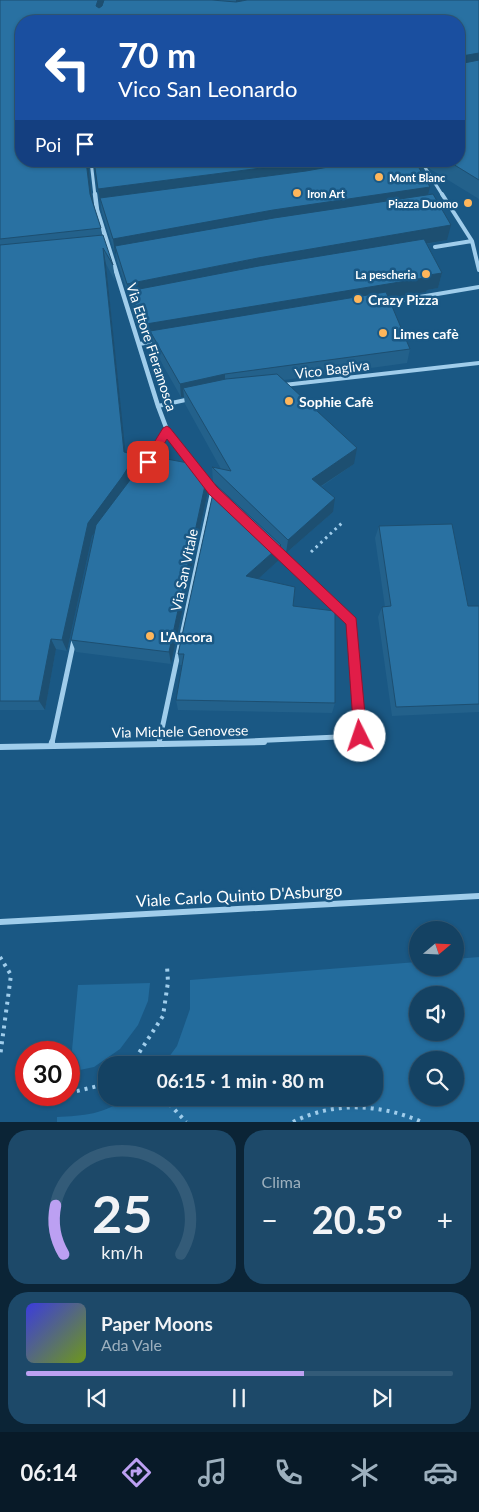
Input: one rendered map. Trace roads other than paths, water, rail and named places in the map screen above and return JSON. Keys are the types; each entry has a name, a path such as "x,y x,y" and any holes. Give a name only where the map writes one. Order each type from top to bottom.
{"street":[{"name":"Via Ettore Fieramosca","path":"92,167 98,210 167,430 220,497"},
{"path":"424,167 472,241 479,270"},
{"path":"428,206 447,203"},
{"path":"435,248 472,241"},
{"path":"99,248 109,247"},
{"path":"112,258 122,257"},
{"path":"381,304 479,288"},
{"path":"126,303 135,301"},
{"path":"139,344 158,340"},
{"name":"Vico Bagliva","path":"281,386 479,363"},
{"path":"158,406 197,398"},
{"path":"143,469 167,430"},
{"name":"Via San Vitale","path":"159,743 213,490"},
{"name":"Via Michele Genovese","path":"0,747 261,742 360,736 352,622 272,547"},
{"path":"51,746 76,632"},
{"name":"Viale Carlo Quinto D'Asburgo","path":"0,922 479,896"}],"place":[{"name":"Mont Blanc","path":"379,177"},
{"name":"Iron Art","path":"297,193"},
{"name":"Piazza Duomo","path":"468,203"},
{"name":"La pescheria","path":"426,274"},
{"name":"Crazy Pizza","path":"358,299"},
{"name":"Limes cafè","path":"383,333"},
{"name":"Sophie Cafè","path":"289,401"},
{"name":"L'Ancora","path":"150,636"}]}
